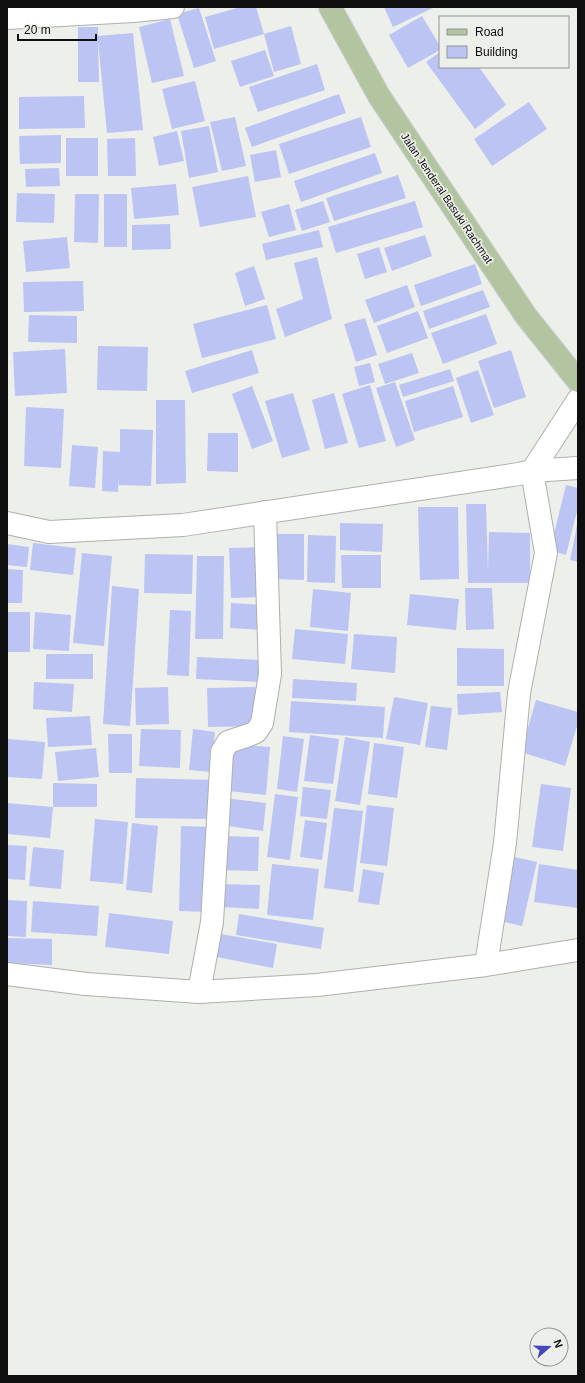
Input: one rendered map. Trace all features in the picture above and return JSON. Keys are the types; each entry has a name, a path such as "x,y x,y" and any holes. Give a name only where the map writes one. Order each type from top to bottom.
{"main road":[{"name":"Jalan Jenderal Basuki Rachmat","path":"330,7 384,103 526,316 578,381"}],"street":[{"path":"7,18 31,12 133,11 174,7"},
{"path":"486,965 505,843 519,693 546,553 532,471 578,400"},
{"path":"7,523 49,532 183,525 532,471 578,468"},
{"path":"199,992 212,922 222,752 228,742 256,732 262,723 270,674 265,512"},
{"path":"7,974 86,984 199,992 317,985 486,965 578,950"}],"building":[{"path":"241,7 256,7 264,34 214,49 205,17"},
{"path":"384,7 435,7 393,27"},
{"path":"199,8 216,61 194,68 177,14"},
{"path":"422,16 439,44 439,51 408,68 389,35"},
{"path":"170,19 184,76 152,83 139,27"},
{"path":"291,26 301,64 274,72 264,34"},
{"path":"78,27 98,27 98,36 133,33 143,130 107,133 98,40 99,82 78,82"},
{"path":"265,50 274,76 240,87 231,61"},
{"path":"439,53 439,68 480,68 506,105 475,129 426,62"},
{"path":"317,64 325,90 258,112 249,87"},
{"path":"195,81 205,121 172,129 162,89"},
{"path":"339,94 346,113 252,147 245,128"},
{"path":"84,96 85,128 19,129 19,97"},
{"path":"529,102 547,129 492,166 474,139"},
{"path":"235,117 246,166 222,171 210,122"},
{"path":"361,117 371,147 289,174 279,144"},
{"path":"209,126 218,172 189,178 181,131"},
{"path":"177,131 184,161 159,166 153,137"},
{"path":"61,135 61,163 20,164 19,136"},
{"path":"66,138 98,138 98,176 66,176"},
{"path":"135,138 136,176 108,176 107,139"},
{"path":"276,150 281,177 255,182 250,155"},
{"path":"375,153 382,173 301,202 294,181"},
{"path":"59,168 60,186 26,187 25,169"},
{"path":"398,175 406,198 334,221 326,198"},
{"path":"248,176 256,217 200,227 192,187"},
{"path":"176,184 179,215 134,219 131,188"},
{"path":"17,193 55,194 54,223 16,222"},
{"path":"75,194 99,194 98,243 74,242"},
{"path":"104,194 127,194 127,247 104,247"},
{"path":"323,201 330,222 302,231 295,210"},
{"path":"415,201 423,227 336,253 328,227"},
{"path":"289,204 296,230 269,237 261,212"},
{"path":"170,224 171,249 132,250 132,225"},
{"path":"319,230 323,247 266,260 262,244"},
{"path":"425,235 432,256 392,271 384,248"},
{"path":"67,237 70,268 26,272 23,241"},
{"path":"379,247 387,272 365,279 357,254"},
{"path":"317,257 332,319 285,337 276,309 303,299 294,263"},
{"path":"475,264 482,284 421,306 414,285"},
{"path":"254,266 265,299 245,306 235,273"},
{"path":"83,281 84,311 24,312 23,282"},
{"path":"407,285 415,307 374,323 365,300"},
{"path":"483,290 490,307 429,329 423,311"},
{"path":"267,305 276,339 202,358 193,324"},
{"path":"418,311 428,338 387,353 377,326"},
{"path":"486,314 497,344 443,364 431,333"},
{"path":"29,315 77,316 77,343 28,342"},
{"path":"365,318 377,355 356,362 344,324"},
{"path":"98,346 148,347 147,391 97,390"},
{"path":"65,349 67,393 15,396 13,352"},
{"path":"252,350 259,373 192,393 185,371"},
{"path":"511,350 526,397 494,408 478,361"},
{"path":"412,353 419,373 385,384 378,364"},
{"path":"370,363 375,382 359,386 354,367"},
{"path":"450,369 454,381 403,397 399,385"},
{"path":"478,370 494,415 471,423 456,378"},
{"path":"395,382 415,440 396,447 376,388"},
{"path":"370,385 386,441 359,448 342,394"},
{"path":"252,386 273,441 252,449 232,394"},
{"path":"453,386 463,417 414,432 405,401"},
{"path":"293,393 310,450 282,458 265,401"},
{"path":"334,393 348,443 325,449 312,400"},
{"path":"156,400 185,400 186,483 156,484"},
{"path":"26,407 64,409 61,468 24,466"},
{"path":"120,429 153,430 151,486 119,485 119,476 118,492 102,491 103,451 120,452"},
{"path":"208,433 238,433 238,472 207,471"},
{"path":"72,445 98,447 95,488 69,486"},
{"path":"566,485 578,488 578,507 566,555 550,550"},
{"path":"466,504 486,504 488,571 489,532 530,533 530,583 468,583"},
{"path":"418,507 458,507 459,579 420,580"},
{"path":"340,523 383,524 382,552 340,550"},
{"path":"578,525 578,562 570,560"},
{"path":"274,534 304,534 304,580 273,579"},
{"path":"308,535 336,536 335,583 307,582"},
{"path":"33,543 76,548 73,575 30,570"},
{"path":"7,544 29,547 27,567 7,565"},
{"path":"261,547 263,597 231,598 229,548"},
{"path":"82,553 112,556 104,646 73,643"},
{"path":"145,554 193,555 192,594 144,593"},
{"path":"341,555 381,555 381,588 342,588"},
{"path":"197,556 224,556 223,639 195,639"},
{"path":"7,569 23,570 22,603 7,603"},
{"path":"112,586 139,589 130,726 103,724"},
{"path":"465,588 492,588 494,629 466,630"},
{"path":"313,589 351,593 348,631 310,627"},
{"path":"410,594 459,599 456,630 407,625"},
{"path":"231,603 265,605 264,630 230,628"},
{"path":"170,610 191,611 189,676 167,675"},
{"path":"7,612 30,612 30,652 7,652"},
{"path":"35,612 71,615 69,651 33,649"},
{"path":"295,629 348,634 345,664 292,659"},
{"path":"354,634 397,637 395,673 351,669"},
{"path":"457,648 504,649 504,686 457,686"},
{"path":"46,654 93,654 93,679 46,679"},
{"path":"197,657 260,660 259,682 196,679"},
{"path":"293,679 357,683 356,701 292,698"},
{"path":"34,682 74,684 72,712 33,709"},
{"path":"168,687 169,724 136,725 135,688"},
{"path":"255,687 255,726 208,727 207,688"},
{"path":"500,692 502,712 458,715 457,694"},
{"path":"394,697 428,703 420,745 386,739"},
{"path":"536,700 578,712 578,723 565,766 521,752"},
{"path":"291,701 385,707 383,738 289,732"},
{"path":"431,706 452,708 447,750 425,747"},
{"path":"90,716 92,745 48,747 46,718"},
{"path":"141,729 181,730 180,768 139,766"},
{"path":"193,729 215,732 211,772 189,770"},
{"path":"108,734 132,734 132,773 109,773"},
{"path":"310,735 339,739 333,784 304,781"},
{"path":"283,736 304,739 297,792 277,789"},
{"path":"345,737 370,742 360,805 335,801"},
{"path":"8,739 45,742 42,779 7,777"},
{"path":"374,743 404,747 397,798 368,794"},
{"path":"232,744 270,747 266,795 228,791"},
{"path":"96,748 99,777 58,781 55,752"},
{"path":"136,778 214,780 213,819 135,818"},
{"path":"53,783 97,784 97,807 53,807"},
{"path":"541,784 571,788 563,851 532,847"},
{"path":"303,787 331,790 327,819 300,816"},
{"path":"275,794 298,797 290,860 267,857"},
{"path":"225,798 266,803 263,831 221,825"},
{"path":"7,803 53,807 50,838 7,834"},
{"path":"367,805 394,808 387,866 360,863"},
{"path":"334,808 363,811 353,892 324,888"},
{"path":"95,819 128,822 123,884 90,881"},
{"path":"305,820 327,823 322,860 300,857"},
{"path":"132,823 158,826 152,893 126,890"},
{"path":"181,826 212,827 210,912 179,911"},
{"path":"221,836 259,837 258,871 220,870"},
{"path":"7,845 27,846 25,880 7,879"},
{"path":"33,847 64,850 61,889 29,886"},
{"path":"510,856 537,862 522,926 496,920"},
{"path":"272,864 319,869 313,920 267,915"},
{"path":"539,864 578,870 578,908 534,902"},
{"path":"363,869 384,873 379,905 358,902"},
{"path":"220,884 260,885 259,909 219,907"},
{"path":"7,900 27,901 26,937 7,936"},
{"path":"33,901 99,906 97,936 31,932"},
{"path":"109,913 173,921 169,954 105,947"},
{"path":"239,914 324,928 321,949 236,935"},
{"path":"221,934 277,944 273,968 217,957"},
{"path":"7,938 52,939 52,965 7,963"}]}
